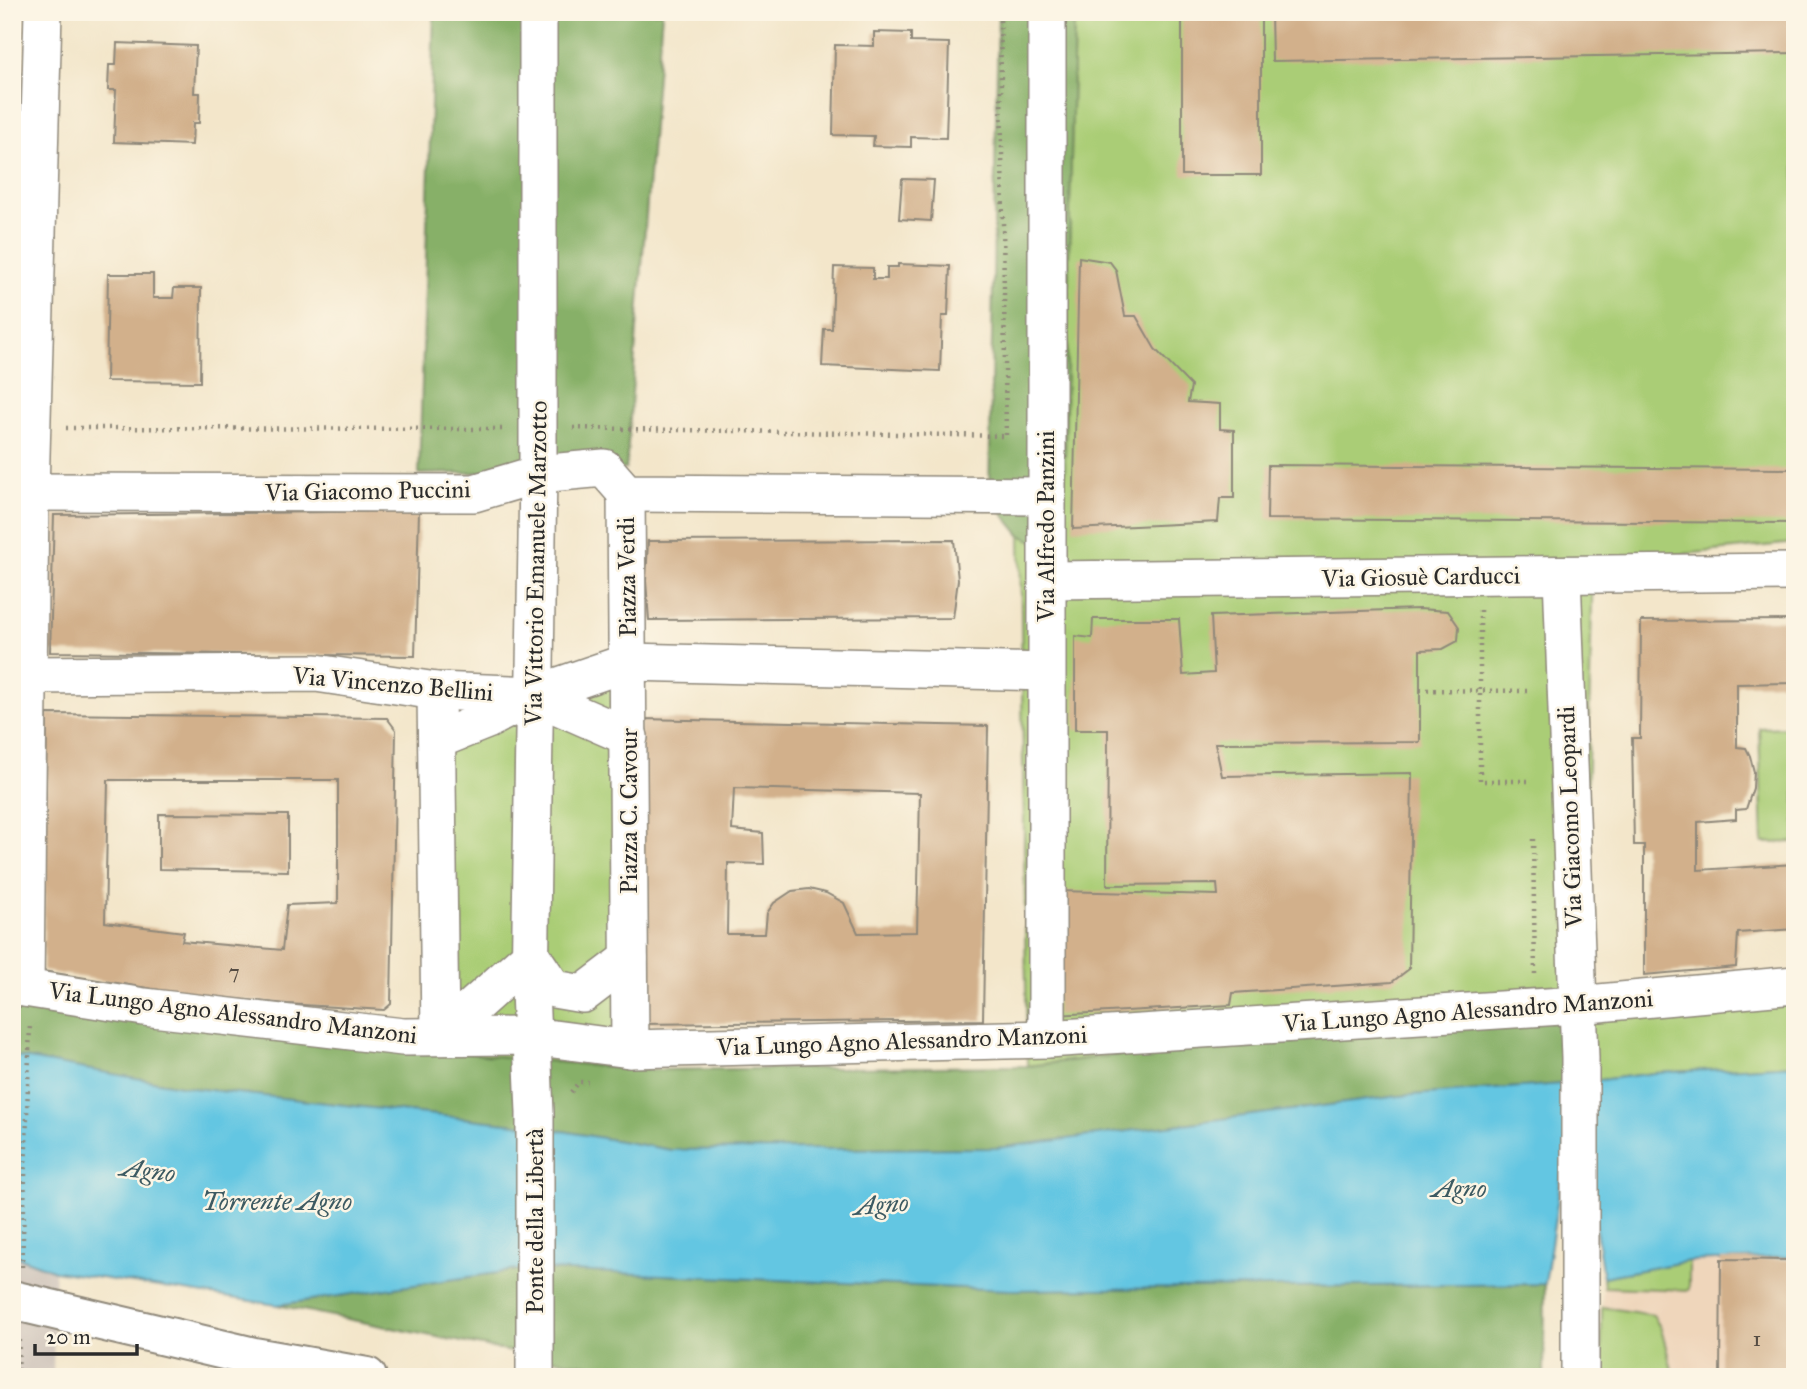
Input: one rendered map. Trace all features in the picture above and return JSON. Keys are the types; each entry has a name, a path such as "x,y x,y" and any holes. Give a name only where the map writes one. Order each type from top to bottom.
{"main road":[{"path":"12,1300 254,1357 367,1377"}],"street":[{"path":"18,987 29,675 21,492 24,177 43,12"},
{"name":"Via Vittorio Emanuele Marzotto","path":"535,1113 531,955 538,474 538,12"},
{"name":"Via Alfredo Panzini","path":"1047,12 1047,1039"},
{"name":"Via Giacomo Puccini","path":"21,492 474,493 538,474 604,468 626,493"},
{"path":"626,493 1045,496"},
{"name":"Piazza Verdi","path":"626,493 629,662"},
{"name":"Via Giosuè Carducci","path":"1048,580 1795,572"},
{"name":"Via Giacomo Leopardi","path":"1562,575 1580,1058 1580,1377"},
{"name":"Via Vincenzo Bellini","path":"29,675 316,673 436,691 533,695 629,662 1046,672"},
{"name":"Piazza C. Cavour","path":"629,662 630,1049"},
{"path":"436,691 440,1036"},
{"path":"437,740 487,720 533,695 629,737"},
{"path":"440,1036 531,955 554,989 583,994 629,959"},
{"name":"Piazza C. Cavour","path":"531,1036 555,1023 606,1013 618,992 629,959"},
{"name":"Via Lungo Agno Alessandro Manzoni","path":"18,987 144,1007 390,1036 531,1036 630,1049 1047,1039 1577,1005 1795,985"},
{"name":"Ponte della Libertà","path":"535,1113 535,1377"}],"path":[{"path":"573,414 573,428 1006,436 1000,12"},
{"path":"64,429 509,429"},
{"path":"1480,606 1480,781 1533,781"},
{"path":"1420,690 1531,691"},
{"path":"22,1261 30,1028"}],"shaded area":[{"path":"12,1256 55,1271 53,1377 12,1377"},
{"path":"1795,1260 1795,1377 1601,1377 1603,1277 1689,1261"}],"green space":[{"path":"434,12 662,12 626,469 419,474"},
{"path":"998,12 1074,12 1063,554 1020,535 989,497"},
{"path":"1074,12 1795,12 1795,543 1593,563 1582,997 1795,987 1795,1065 1654,1073 1576,1083 1581,998 1027,1066 1020,535 1063,553"},
{"path":"423,679 637,681 640,1070 435,1050"},
{"path":"1795,727 1795,842 1763,843 1759,728"},
{"path":"1582,998 1576,1083 1399,1096 997,1148 671,1150 534,1126 192,1088 12,1056 12,999 435,1050 640,1070 1028,1066"},
{"path":"1689,1261 1689,1290 1604,1287 1603,1277"},
{"path":"524,1269 1010,1290 1545,1284 1544,1377 661,1377 517,1353 277,1305"},
{"path":"1602,1307 1653,1315 1661,1329 1674,1377 1601,1377"}],"water":[{"path":"12,1056 192,1088 534,1126 671,1150 997,1148 1399,1096 1576,1083 1654,1073 1795,1065 1795,1257 1689,1261 1603,1277 1575,1087 1545,1284 1010,1290 524,1269 277,1305 55,1271 12,1255"}],"building":[{"path":"1182,12 1261,12 1261,175 1182,175"},
{"path":"1271,12 1795,12 1795,53 1272,61"},
{"path":"874,32 911,33 911,42 949,43 946,138 911,137 911,147 873,146 874,136 833,135 835,45 874,46"},
{"path":"117,43 196,46 194,93 200,93 199,123 193,123 192,145 114,142 116,90 108,90 109,65 116,65"},
{"path":"902,179 934,180 931,221 899,219"},
{"path":"1079,257 1110,262 1116,270 1125,316 1136,316 1155,349 1191,386 1188,402 1220,404 1220,429 1234,430 1234,498 1220,498 1218,522 1073,529"},
{"path":"898,264 950,266 948,316 942,316 940,371 822,366 824,329 832,329 834,267 873,268 873,279 887,279 887,267 898,267"},
{"path":"108,274 153,274 153,298 173,298 174,288 201,288 200,382 106,381"},
{"path":"1268,465 1795,469 1795,523 1267,519"},
{"path":"419,511 415,656 50,652 54,515"},
{"path":"954,540 958,580 953,618 649,620 646,581 648,541"},
{"path":"1419,609 1448,611 1459,627 1458,641 1443,649 1420,650 1420,742 1215,743 1222,776 1412,773 1409,969 1392,982 1233,993 1231,1005 1056,1015 1058,891 1218,895 1217,884 1107,885 1108,730 1075,730 1075,636 1092,638 1093,619 1179,619 1183,675 1214,673 1211,616"},
{"path":"1795,620 1795,683 1737,684 1737,747 1746,748 1750,756 1754,772 1753,788 1746,809 1736,810 1736,819 1698,822 1698,870 1795,864 1795,929 1738,933 1736,967 1644,975 1644,845 1634,845 1632,738 1640,738 1641,621"},
{"path":"47,714 387,718 396,730 391,1004 384,1010 184,994 43,971","holes":["108,780 338,780 338,903 287,905 282,950 182,941 184,932 105,922"]},
{"path":"640,719 988,726 983,1020 640,1024","holes":["734,788 920,793 917,932 858,933 844,903 826,893 809,889 792,891 774,903 767,913 765,934 727,934 728,863 764,864 763,833 732,830"]},
{"path":"159,814 288,815 288,871 159,869"},
{"path":"1721,1259 1795,1260 1795,1377 1720,1377"}],"water label":[{"name":"Agno","path":"148,1170"},
{"name":"Agno","path":"1459,1188"},
{"name":"Torrente Agno","path":"277,1201"},
{"name":"Agno","path":"881,1204"}]}
